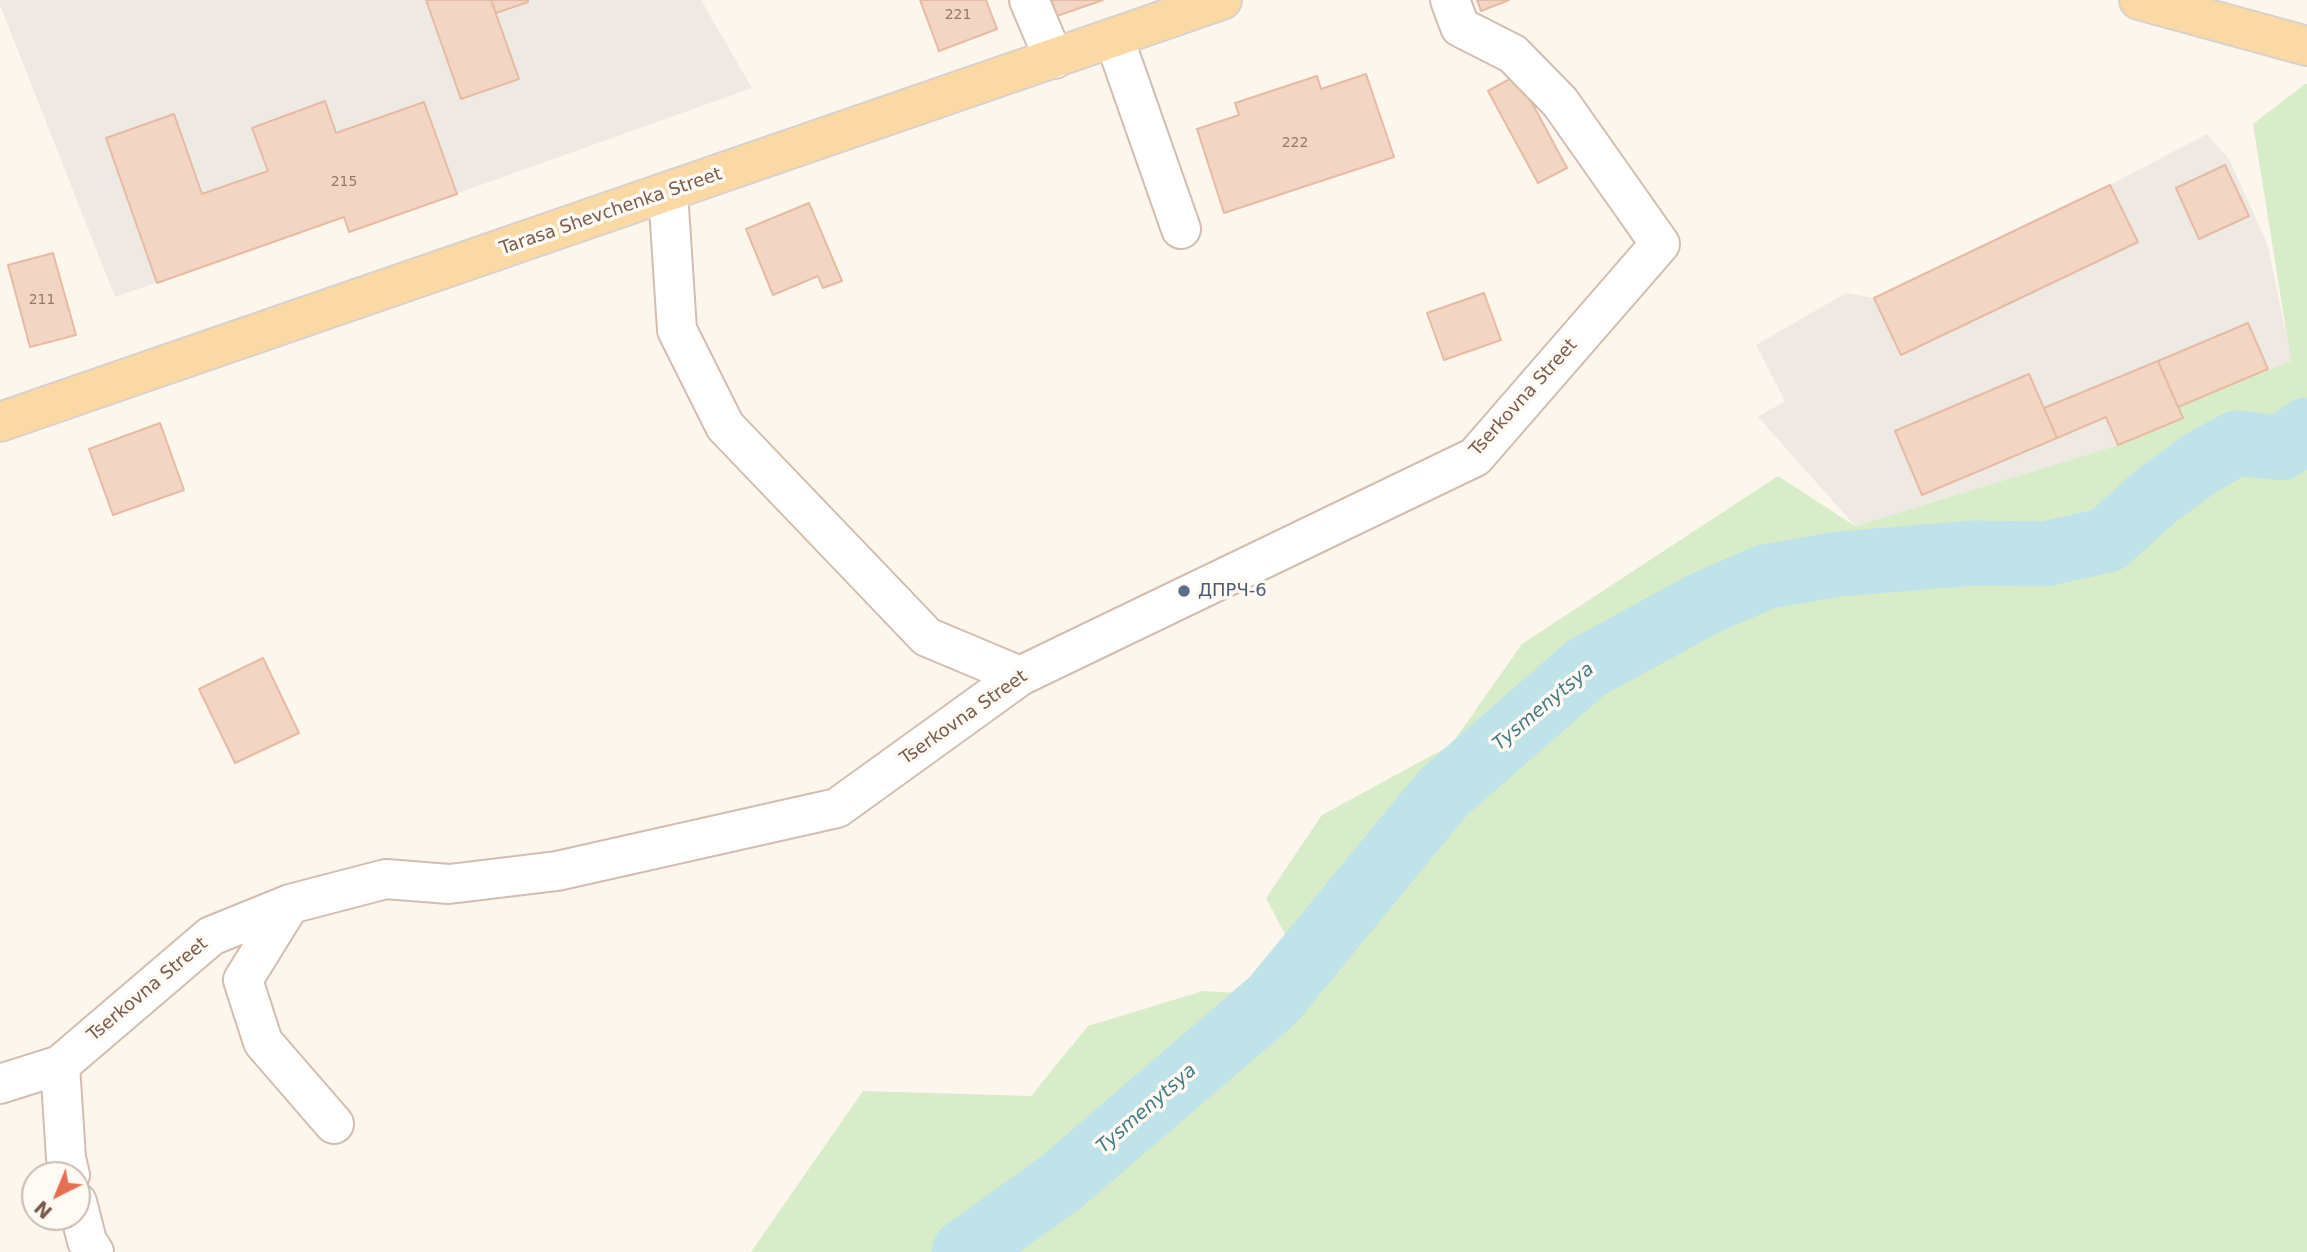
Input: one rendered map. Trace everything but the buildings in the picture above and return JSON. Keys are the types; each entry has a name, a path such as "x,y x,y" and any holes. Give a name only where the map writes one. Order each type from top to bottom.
{"main road":[{"name":"Tarasa Shevchenka Street","path":"0,422 1222,0"},
{"path":"2138,0 2299,44"}],"lane":[{"path":"1029,0 1054,59"},
{"name":"Tserkovna Street","path":"0,1084 60,1065 211,936 290,904 386,879 449,884 557,872 837,808 1020,677 1475,457 1660,244 1560,102 1513,54 1460,27 1450,0"},
{"path":"1114,38 1181,229"},
{"path":"668,192 677,330 725,426 927,637 1020,677"},
{"path":"290,904 243,980 263,1042 334,1124"},
{"path":"60,1065 66,1161"},
{"path":"84,1231 94,1252"}],"shaded area":[{"path":"0,0 701,0 752,88 349,232 343,217 115,297"},
{"path":"2207,134 2229,159 2267,243 2292,361 2178,407 2183,418 2118,445 1855,526 1758,417 1785,401 1756,345 1846,293 1874,298 2110,185"}],"green space":[{"path":"2305,84 2307,1252 751,1252 863,1091 1031,1096 1088,1026 1203,991 1318,997 1266,898 1322,815 1451,745 1522,644 1778,476 1855,526 2118,445 2182,418 2178,407 2291,361 2253,124"}],"waterway":[{"name":"Tysmenytsya","path":"964,1252 1060,1183 1273,1000 1443,793 1586,668 1705,603 1765,577 1838,564 1975,553 2045,554 2107,540 2156,496 2201,463 2237,443 2281,448 2307,430"}],"place":[{"name":"ДПРЧ-6","path":"1184,591"}]}
